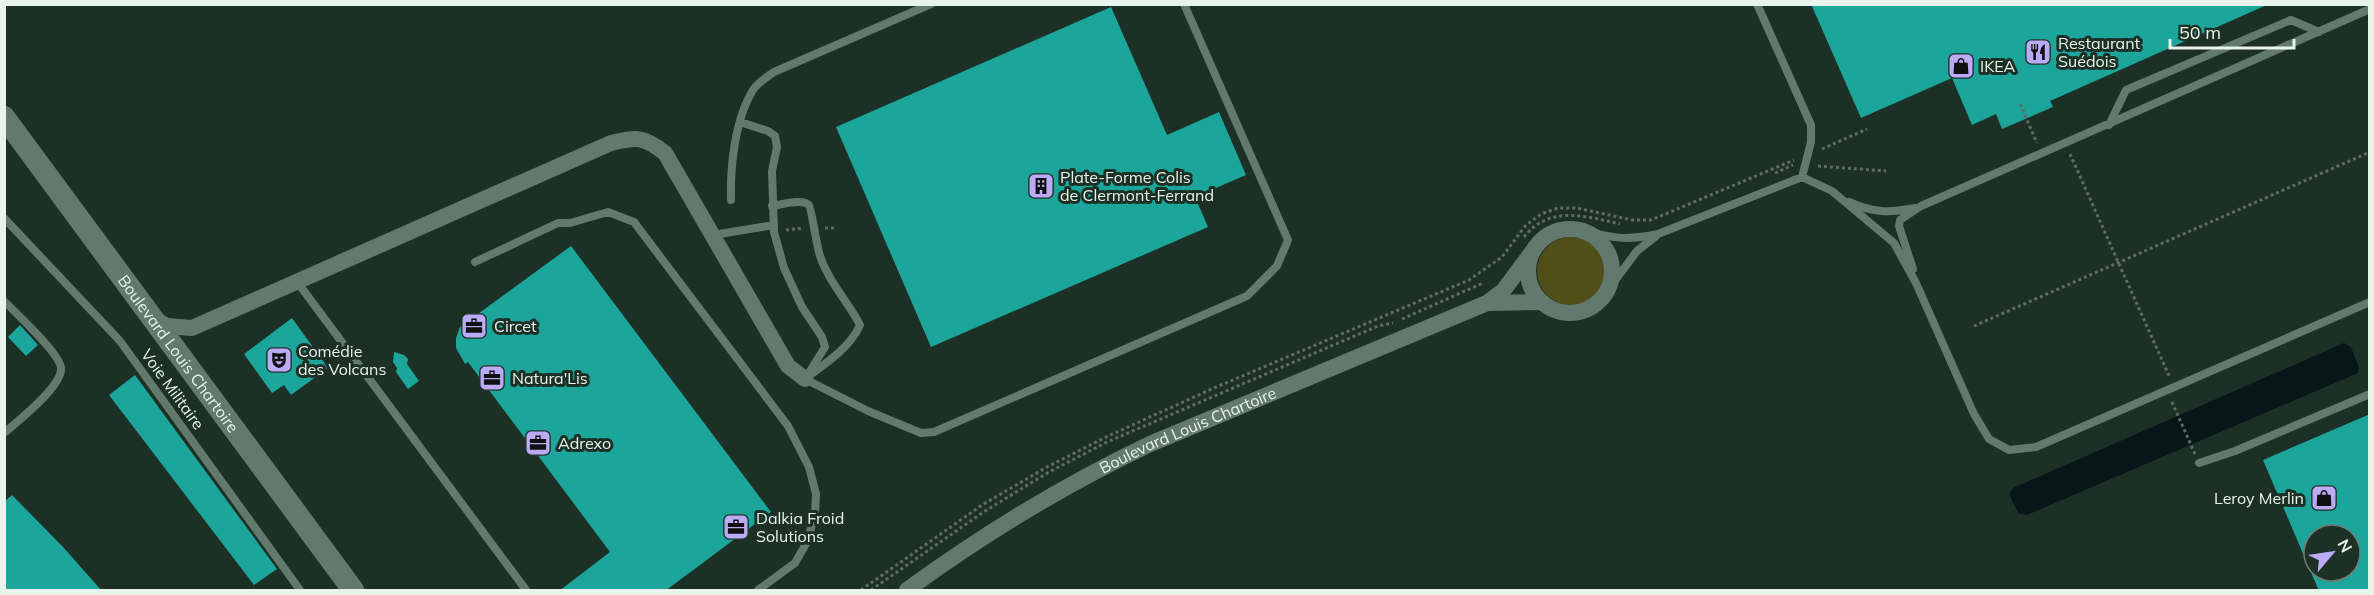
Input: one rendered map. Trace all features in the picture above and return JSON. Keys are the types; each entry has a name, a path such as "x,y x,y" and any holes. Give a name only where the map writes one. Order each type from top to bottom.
{"main road":[{"name":"Boulevard Louis Chartoire","path":"4,117 353,591"}],"street":[{"path":"153,318 167,326 192,328 611,143 635,138 653,143 665,153 788,366 805,379"},
{"path":"1487,303 1503,291 1532,252 1541,240 1553,232 1567,229 1582,230 1602,244 1608,255 1611,273 1607,291 1590,308 1578,312 1566,313 1553,309 1542,302 1533,291 1528,278 1528,264 1532,252"},
{"path":"1487,303 1542,302"},
{"name":"Boulevard Louis Chartoire","path":"906,591 985,534 1104,466 1150,444 1487,303"},
{"path":"190,368 188,343 192,328"}],"lane":[{"path":"731,200 730,172 740,122 754,88 774,72 931,4"},
{"path":"805,379 868,411 921,433 934,432 1247,296 1277,266 1288,240 1184,4"},
{"path":"1757,4 1811,125 1811,142 1802,177"},
{"path":"1916,283 1899,225 1900,220 1921,206 2370,9"},
{"path":"2109,125 2126,90 2290,20 2319,32"},
{"path":"740,122 768,131 775,136 777,147 772,171 772,206 784,268 802,307 822,337 825,347 805,379"},
{"path":"1582,230 1615,239 1633,240 1658,234 1802,177 1817,183 1841,198 1894,243 1916,283 1974,414 1989,439 2009,450 2036,447 2370,302"},
{"path":"1841,198 1873,212 1885,213 1921,206"},
{"path":"772,206 804,202 812,210 812,227 820,257 838,294 860,325 852,338 831,360 805,379"},
{"path":"475,262 558,223 570,223 608,212 634,222 788,426 809,466 816,494 814,515 807,542 795,563 758,591"},
{"name":"Voie Militaire","path":"4,218 120,342 300,591"},
{"path":"713,235 774,225"},
{"path":"1607,291 1637,251 1658,234"},
{"path":"298,283 526,591"},
{"path":"4,301 53,352 61,366 61,374 54,386 4,433"},
{"path":"2199,463 2235,451 2370,394"}],"path":[{"path":"2020,104 2042,154"},
{"path":"861,591 982,505 1108,435 1469,280 1503,257 1526,225 1541,214 1558,208 1577,208 1632,220 1650,220 1783,164 1808,156 1867,129"},
{"path":"2065,144 2174,386"},
{"path":"1974,327 2370,152"},
{"path":"2174,408 2195,453"}],"shaded area":[{"path":"1578,237 1590,243 1599,252 1605,264 1603,284 1595,295 1578,305 1564,305 1547,295 1539,284 1537,264 1547,247 1558,239"},
{"path":"2344,343 2351,347 2359,368 2358,373 2027,515 2018,513 2009,494 2013,488"}],"building":[{"name":"IKEA","path":"1811,4 2269,4 2050,101 2053,107 2002,129 1996,114 1972,125 1952,78 1861,118"},
{"name":"Plate-Forme Colis de Clermont-Ferrand","path":"1111,7 1167,135 1219,112 1246,175 1195,197 1208,227 931,347 836,127"},
{"path":"571,246 771,512 665,591 559,591 610,552 468,362 465,364 456,348 456,338 460,327"},
{"path":"292,318 328,368 291,395 284,385 272,393 244,354"},
{"path":"20,325 38,345 26,356 8,337"},
{"path":"394,352 408,359 407,364 419,381 408,389 396,372 397,368 393,362"},
{"path":"135,375 277,569 254,585 109,395"},
{"name":"Leroy Merlin","path":"2370,414 2370,591 2319,591 2316,583 2362,583 2362,523 2302,523 2302,551 2263,460"},
{"path":"12,495 102,591 4,591 4,502"}],"place":[{"name":"Restaurant Suédois","path":"2038,52"},
{"name":"IKEA","path":"1961,66"},
{"name":"Plate-Forme Colis de Clermont-Ferrand","path":"1041,186"},
{"name":"Circet","path":"474,326"},
{"name":"Comédie des Volcans","path":"279,360"},
{"name":"Natura'Lis","path":"492,378"},
{"name":"Adrexo","path":"538,443"},
{"name":"Leroy Merlin","path":"2324,498"},
{"name":"Dalkia Froid Solutions","path":"736,527"}]}
